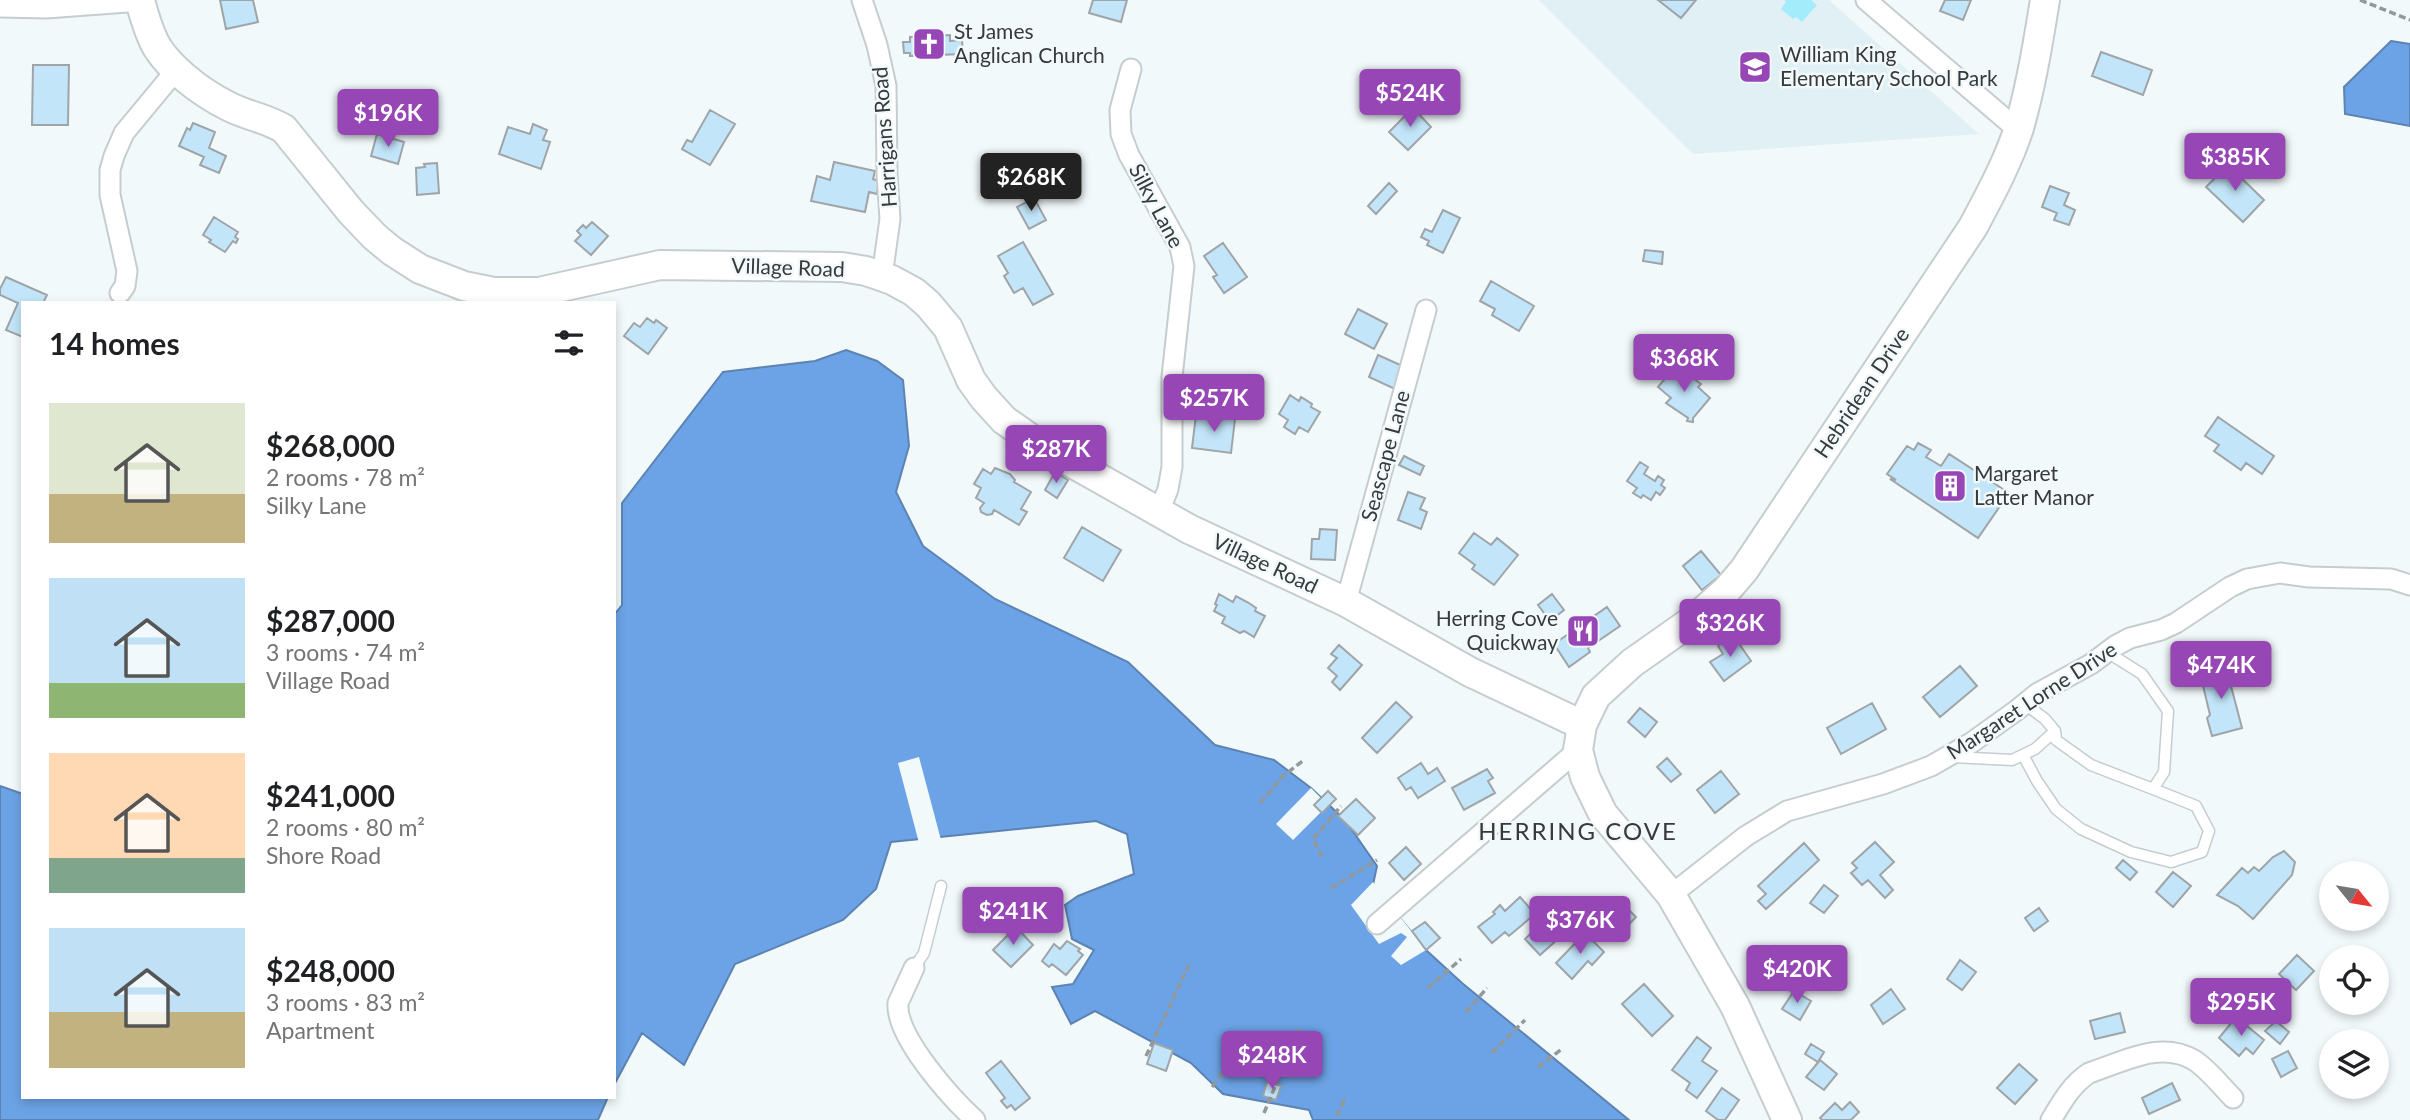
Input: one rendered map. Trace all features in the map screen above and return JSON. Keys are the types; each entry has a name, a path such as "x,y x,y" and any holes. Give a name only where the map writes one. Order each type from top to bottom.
{"street":[{"name":"Village Road","path":"141,0 152,38 177,69 196,87 230,107 267,119 284,129 374,237 410,264 457,284 494,292 539,292 660,265 829,266 866,271 880,276 914,292 937,313 954,339 971,380 984,398 1004,419 1037,443 1189,529 1346,602 1580,738"},
{"path":"0,7 46,8 141,0"},
{"name":"Harrigans Road","path":"862,0 877,45 886,86 890,219 886,255 880,276"},
{"path":"1866,0 2018,130"},
{"name":"Hebridean Drive","path":"1580,738 1596,696 1693,620 1726,591 1744,570 1973,226 1998,180 2018,130 2030,85 2045,0"},
{"path":"120,293 125,286 127,271 110,195 109,180 114,156 124,133 177,69"},
{"name":"Silky Lane","path":"1130,69 1120,110 1123,141 1176,239 1184,266 1172,385 1172,467 1168,489 1159,512"},
{"name":"Seascape Lane","path":"1346,602 1426,310"},
{"name":"Margaret Lorne Drive","path":"1671,895 1746,836 1787,811 1908,776 1947,757 1971,743 2038,693 2091,664 2130,638 2176,623 2246,579 2266,574 2391,579 2410,585"},
{"path":"1580,738 1585,777 1602,814 1671,895 1735,1006 1787,1120"},
{"path":"1377,924 1580,738"},
{"path":"914,968 898,1003 905,1030 918,1054 958,1104 975,1120"},
{"path":"2051,1120 2079,1079 2158,1050 2193,1060 2233,1098"}],"lane":[{"path":"2107,652 2142,674 2168,711 2164,772 2153,789"},
{"path":"2023,755 2056,809 2081,829 2131,852 2171,862 2202,852 2209,831 2196,806 2091,765 2056,740 2055,731 2045,719 2025,704"},
{"path":"1947,757 2012,760 2035,749 2055,731"},
{"path":"914,968 924,953 941,886"}],"path":[{"path":"2360,0 2410,20"},
{"path":"1260,803 1283,776 1304,760"},
{"path":"1322,857 1313,838 1341,806"},
{"path":"1331,888 1377,860"},
{"path":"1428,988 1461,960"},
{"path":"1146,1056 1189,965"},
{"path":"1466,1012 1488,988"},
{"path":"1492,1053 1525,1020"},
{"path":"1264,1114 1299,1029"},
{"path":"1212,1087 1256,1030"},
{"path":"1538,1067 1562,1049"},
{"path":"1338,1116 1346,1096"}],"shaded area":[{"name":"William King Elementary School Park","path":"1539,0 1829,0 1979,134 1693,154"},
{"path":"1784,0 1811,0 1817,5 1802,22 1796,17 1793,19 1781,9 1786,2"},
{"path":"2391,41 2410,44 2410,126 2345,114 2344,87"},
{"path":"846,350 877,361 903,380 909,446 896,492 923,546 995,599 1128,662 1215,745 1274,760 1311,788 1345,820 1377,866 1373,885 1426,950 1462,983 1629,1120 1313,1120 1309,1110 1223,1094 1191,1063 1095,1011 1071,1024 1052,987 1073,984 1094,950 1072,939 1065,905 1078,896 1134,874 1127,834 1096,821 891,842 876,889 843,920 735,964 684,1065 642,1033 616,1081 616,612 622,605 622,503 723,372 815,361"},
{"path":"0,786 21,793 21,1099 607,1099 598,1120 0,1120"}],"pier":[{"path":"919,757 941,840 919,843 898,763"},
{"path":"1311,788 1328,805 1293,840 1276,824"},
{"path":"1373,882 1426,950 1401,965 1391,956 1407,937 1401,933 1379,944 1351,905"}],"building":[{"path":"220,0 253,0 258,22 226,29"},
{"path":"1093,0 1127,0 1121,22 1089,13"},
{"path":"1658,0 1696,0 1681,18"},
{"path":"1945,0 1971,0 1963,20 1940,11"},
{"path":"950,35 950,41 962,40 963,54 910,56 910,53 904,53 903,42 910,42 910,37"},
{"path":"2101,52 2152,70 2143,95 2092,76"},
{"path":"33,65 69,65 68,125 32,125"},
{"path":"1413,108 1431,127 1408,150 1389,132"},
{"path":"710,110 735,124 710,165 682,149 687,140 692,142"},
{"path":"193,123 215,132 209,148 226,156 219,173 200,165 204,157 179,146 187,128 190,130"},
{"path":"533,124 547,130 543,140 550,142 541,169 499,154 508,127 530,134"},
{"path":"377,134 404,142 398,164 371,156"},
{"path":"834,162 875,171 873,179 879,181 877,194 869,192 865,212 811,201 817,176 830,180"},
{"path":"437,163 439,193 417,195 416,168"},
{"path":"2228,165 2264,200 2243,222 2206,187"},
{"path":"1045,175 1060,176 1059,195 1044,194"},
{"path":"1389,183 1397,191 1376,214 1368,206"},
{"path":"2050,186 2069,193 2064,205 2075,210 2069,225 2054,220 2057,213 2042,207"},
{"path":"1034,198 1046,220 1029,229 1017,207"},
{"path":"1443,210 1460,218 1443,253 1427,245 1429,241 1421,237 1425,229 1432,232"},
{"path":"214,217 238,232 236,243 233,241 225,252 203,235"},
{"path":"592,222 608,236 591,255 575,241 581,235 577,231"},
{"path":"1023,242 1053,294 1033,305 1023,288 1014,293 1004,276 1008,273 998,256"},
{"path":"1223,243 1247,277 1224,293 1213,277 1217,275 1204,256"},
{"path":"1645,250 1663,252 1662,264 1643,261"},
{"path":"6,277 47,295 44,301 21,301 21,336 6,330 18,303 0,295"},
{"path":"1491,281 1534,306 1519,331 1492,315 1495,309 1480,301"},
{"path":"1358,309 1387,324 1374,349 1345,334"},
{"path":"647,318 654,323 656,320 667,328 648,354 624,336 634,323 640,327"},
{"path":"1378,355 1407,368 1397,390 1369,377"},
{"path":"1674,368 1686,378 1689,375 1701,384 1698,387 1710,398 1693,418 1693,422 1687,421 1688,418 1666,403 1671,398 1658,387"},
{"path":"1290,395 1299,401 1301,397 1320,412 1308,432 1299,427 1295,434 1284,427 1288,420 1279,414"},
{"path":"1196,415 1235,419 1231,453 1192,448"},
{"path":"2218,417 2274,456 2262,474 2246,463 2241,470 2214,451 2219,445 2205,436"},
{"name":"Margaret Latter Manor","path":"1918,443 1931,450 1926,457 1941,466 1949,454 2009,493 1978,538 1890,479 1896,480 1887,474 1907,446 1914,450"},
{"path":"1404,456 1424,466 1420,475 1399,465"},
{"path":"1640,462 1648,467 1644,474 1655,481 1658,476 1664,480 1661,485 1665,488 1660,495 1656,492 1651,500 1633,493 1637,488 1627,481"},
{"path":"995,468 1010,474 1014,482 1031,492 1021,509 1027,512 1019,525 994,510 987,515 981,512 980,508 984,503 976,498 981,488 974,484 983,469 991,474"},
{"path":"1055,472 1068,480 1057,498 1045,490"},
{"path":"1408,492 1425,498 1420,509 1427,512 1421,529 1398,520"},
{"path":"1082,527 1121,550 1103,581 1064,558"},
{"path":"1320,529 1337,530 1335,560 1311,559 1312,539 1319,539"},
{"path":"1474,533 1491,545 1497,538 1518,555 1494,585 1472,569 1475,565 1459,553"},
{"path":"1701,551 1721,575 1702,590 1683,566"},
{"path":"1219,594 1233,602 1236,596 1265,616 1254,637 1222,623 1225,617 1214,611"},
{"path":"1552,594 1564,610 1550,621 1538,605"},
{"path":"1607,607 1620,626 1588,648 1590,652 1569,667 1554,644"},
{"path":"1733,635 1751,661 1724,681 1710,662 1723,654 1718,646"},
{"path":"1339,645 1362,665 1340,690 1332,682 1337,676 1328,668 1337,658 1331,654"},
{"path":"1960,666 1977,686 1940,717 1923,697"},
{"path":"2231,666 2235,684 2231,686 2242,728 2212,736 2200,673"},
{"path":"1396,702 1412,717 1377,753 1362,738"},
{"path":"1872,703 1886,729 1841,754 1827,728"},
{"path":"1640,708 1657,722 1645,737 1628,722"},
{"path":"1667,758 1681,774 1671,782 1657,767"},
{"path":"1421,763 1428,774 1437,768 1445,781 1418,798 1411,787 1406,790 1398,778"},
{"path":"1487,769 1493,778 1488,781 1495,793 1464,810 1452,788"},
{"path":"1721,771 1739,794 1715,813 1697,790"},
{"path":"1328,791 1336,799 1322,813 1314,805"},
{"path":"1356,799 1375,818 1358,835 1338,816"},
{"path":"1875,842 1894,862 1880,875 1893,890 1885,898 1868,880 1862,885 1851,873 1857,868 1852,863"},
{"path":"1804,843 1819,860 1766,909 1758,901 1766,894 1758,886"},
{"path":"1406,847 1421,864 1404,880 1389,863"},
{"path":"2284,851 2295,862 2292,875 2253,919 2238,906 2217,895 2242,868 2248,873 2254,867 2259,871 2273,857"},
{"path":"2123,860 2137,872 2130,880 2116,868"},
{"path":"2173,872 2191,886 2173,907 2156,892"},
{"path":"1824,885 1838,896 1824,913 1810,903"},
{"path":"1520,897 1535,914 1509,936 1505,932 1492,943 1478,927 1495,914 1493,912 1500,905 1505,911"},
{"path":"1620,901 1636,917 1619,935 1603,919"},
{"path":"1560,906 1572,918 1564,926 1568,930 1540,955 1525,939"},
{"path":"2039,908 2048,921 2034,931 2025,918"},
{"path":"1425,922 1440,938 1426,950 1412,931"},
{"path":"1016,927 1033,945 1011,967 993,950"},
{"path":"1585,933 1604,952 1592,965 1588,961 1572,979 1556,963"},
{"path":"1067,941 1080,949 1078,951 1083,955 1066,975 1052,964 1049,967 1042,961 1054,944 1060,949"},
{"path":"1774,946 1788,962 1770,979 1755,962"},
{"path":"2297,955 2314,971 2296,990 2279,974"},
{"path":"1960,960 1976,972 1962,990 1947,979"},
{"path":"1644,984 1673,1016 1652,1036 1622,1004"},
{"path":"1891,989 1905,1009 1883,1024 1871,1005"},
{"path":"1794,991 1811,1001 1800,1020 1782,1009"},
{"path":"2120,1013 2125,1032 2095,1039 2090,1021"},
{"path":"2236,1017 2264,1040 2253,1054 2246,1048 2239,1056 2219,1038"},
{"path":"2276,1021 2289,1032 2280,1044 2265,1031"},
{"path":"1697,1037 1711,1048 1702,1061 1717,1071 1697,1098 1686,1090 1690,1083 1672,1070"},
{"path":"1154,1043 1173,1050 1166,1071 1147,1064"},
{"path":"1811,1044 1824,1052 1818,1062 1805,1054"},
{"path":"2288,1051 2297,1068 2281,1077 2272,1059"},
{"path":"1820,1060 1837,1074 1824,1090 1806,1077"},
{"path":"1001,1061 1030,1098 1015,1110 1011,1105 1007,1108 1001,1101 1005,1098 986,1073"},
{"path":"2019,1064 2037,1080 2015,1104 1997,1088"},
{"path":"1267,1082 1281,1086 1276,1100 1263,1096"},
{"path":"2172,1083 2180,1100 2149,1114 2142,1098"},
{"path":"1722,1088 1739,1100 1725,1120 1718,1120 1706,1111"},
{"path":"1850,1102 1859,1112 1851,1120 1820,1118 1835,1103 1842,1110"}],"place":[{"name":"St James Anglican Church","path":"929,44"},
{"name":"William King Elementary School Park","path":"1755,67"},
{"name":"Margaret Latter Manor","path":"1950,486"},
{"name":"Herring Cove Quickway","path":"1583,631"}],"district":[{"name":"HERRING COVE","path":"1578,832"}]}
